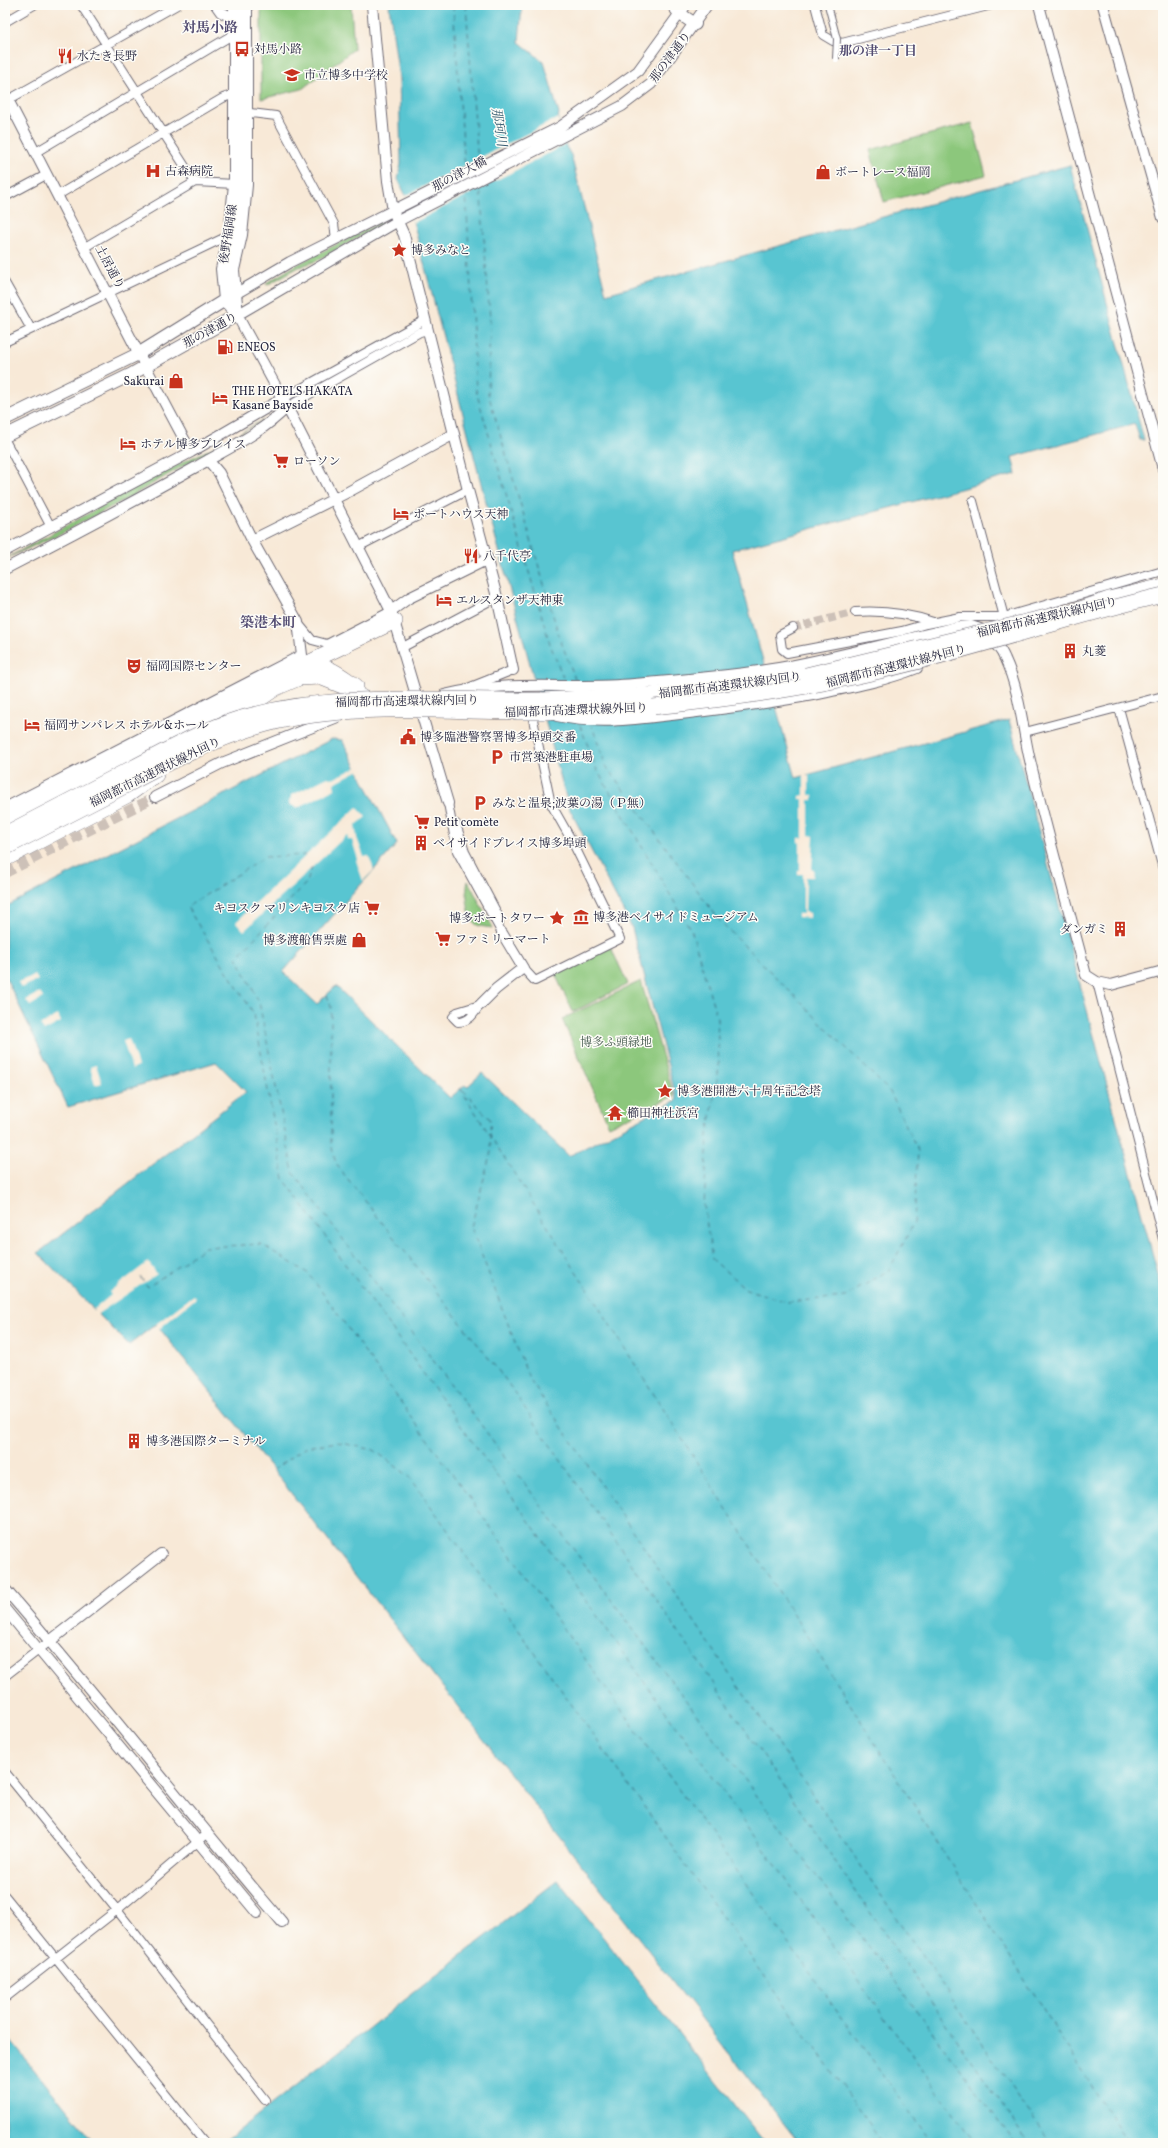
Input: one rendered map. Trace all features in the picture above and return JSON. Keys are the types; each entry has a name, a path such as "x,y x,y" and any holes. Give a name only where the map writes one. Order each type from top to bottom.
{"highway":[{"path":"1070,611 1128,593 1163,586"},
{"path":"1005,639 1078,608 1163,586"},
{"name":"福岡都市高速環状線内回り","path":"5,834 157,755 210,730 237,719 298,705 334,701 394,699 516,700 615,698 719,687 806,675 878,659 1030,619 1163,592"},
{"name":"福岡都市高速環状線外回り","path":"5,848 175,760 214,742 268,724 335,713 394,711 537,711 653,707 807,687 886,670 1005,639 1114,607 1163,595"},
{"path":"5,822 393,616"},
{"path":"273,680 310,666 321,666 337,672 368,695 418,706"},
{"path":"5,859 128,795 186,750 276,688 299,678 320,677 345,687 366,702 390,709 418,706"}],"main road":[{"name":"後野福岡線","path":"230,297 233,270 241,235 246,185 240,112 235,94 235,5"},
{"name":"後野福岡線","path":"230,297 222,269 230,235 235,184 246,5"},
{"path":"680,8 695,24"},
{"path":"230,297 237,315"},
{"name":"那の津通り","path":"5,419 138,354 230,297"},
{"name":"那の津通り","path":"5,436 145,366 237,315"}],"street":[{"path":"5,22 34,5"},
{"path":"81,5 162,133 195,182"},
{"path":"7,97 178,5"},
{"path":"216,5 222,12 235,19"},
{"path":"372,5 388,181 393,211 404,235 468,490 488,559 513,670 464,690 418,706"},
{"name":"那の津通り","path":"561,131 622,106 651,84 707,5"},
{"path":"815,5 823,35 833,41 842,43 992,5"},
{"path":"828,5 837,39 836,58"},
{"path":"1039,5 1163,469"},
{"path":"1103,5 1163,218"},
{"name":"那の津通り","path":"561,131 638,71 680,8"},
{"path":"36,152 234,34"},
{"path":"58,194 223,98 235,94"},
{"name":"土居通り","path":"7,97 36,152 46,175 58,194 108,292 138,354 191,452"},
{"path":"240,112 276,116 334,224 336,239"},
{"name":"那の津大橋","path":"409,210 561,131"},
{"path":"5,197 46,175"},
{"path":"85,247 195,182 235,184"},
{"name":"那の津通り","path":"230,297 336,239 393,211 409,210"},
{"name":"那の津通り","path":"237,315 398,221 409,210"},
{"path":"5,342 230,235"},
{"path":"5,283 31,329"},
{"path":"237,315 285,403 393,616 403,647 418,706 437,761 448,803 456,851 523,968 535,981 620,938 573,843 551,804 537,738 537,711"},
{"path":"5,551 420,332 426,325"},
{"path":"5,569 208,460 272,423 285,403"},
{"path":"252,540 333,500 454,434"},
{"path":"5,440 51,527"},
{"path":"208,460 219,473 252,540 298,622 312,640 327,644 393,616 409,598 488,559"},
{"path":"358,547 468,490"},
{"path":"973,501 1004,617"},
{"path":"793,628 780,635 782,649 787,653 902,631 934,622 960,617 1004,617 1163,571"},
{"path":"403,647 497,597"},
{"path":"855,612 876,611 907,614 934,622"},
{"path":"5,808 302,655 298,622"},
{"path":"464,690 492,687 615,686 709,678 779,668 842,655 956,627 971,626 995,634 1006,651 1019,691 1020,710"},
{"path":"155,796 222,763 345,714 418,706 461,710 537,711 576,720 608,722 738,708 889,679 989,642 999,648 1005,660 1020,710 1031,763 1086,975 1097,982 1111,985 1163,970"},
{"path":"1025,732 1163,696"},
{"path":"1119,708 1163,869"},
{"path":"480,1004 496,989 523,968"},
{"path":"1097,982 1163,1238"},
{"path":"5,1676 161,1554"},
{"path":"5,1589 50,1641 207,1834 282,1922"},
{"path":"5,1609 257,1913"},
{"path":"5,1772 117,1910 265,2100"},
{"path":"5,1998 117,1910 207,1834"},
{"path":"5,1896 57,1958 205,2143"}],"green space":[{"name":"市立博多中学校","path":"261,5 351,5 354,49 302,89 261,99"},
{"path":"972,123 986,175 884,202 870,150"},
{"path":"381,222 382,224 316,261 299,267 267,285 266,283 300,263"},
{"path":"263,420 126,499 64,532 5,559 185,461 223,443"},
{"path":"468,881 493,928 477,925 471,917 467,897"},
{"path":"610,946 628,984 573,1012 555,974"},
{"name":"博多ふ頭緑地","path":"641,981 674,1096 609,1126 562,1019"}],"water":[{"name":"那珂川","path":"389,5 522,5 519,42 544,62 559,114 558,118 565,145 571,155 606,294 1070,165 1144,440 1140,440 1135,424 1012,457 1016,474 732,550 796,778 1009,720 1163,1293 1163,2143 799,2143 273,1470 156,1324 129,1345 38,1253 246,1092 216,1062 68,1107 5,976 5,907 332,739 342,740 397,844 283,972 317,1004 336,986 450,1098 465,1085 467,1087 482,1073 569,1156 677,1100 632,928 569,808 484,495 414,225 405,194 398,179 401,164 399,78"},
{"path":"558,1880 765,2143 222,2143"},
{"path":"5,2034 94,2143 5,2143"}],"pier":[{"path":"558,118 565,145 413,223 405,196"},
{"path":"357,767 359,770 334,783 335,789 297,808 289,802 292,795 328,777 333,779"},
{"path":"804,774 809,775 809,795 813,795 813,800 809,800 809,835 814,836 812,870 814,870 813,877 806,877 805,912 810,913 810,918 798,917 798,914 803,914 803,874 798,874 798,870 800,870 800,843 798,842 798,838 803,838 803,799 800,799 800,796 804,795"},
{"path":"357,807 366,817 355,826 357,838 364,857 369,856 374,870 363,881 356,860 358,859 352,840 348,840 347,835 244,931 236,922"},
{"path":"35,975 38,980 21,988 18,982"},
{"path":"40,992 43,998 30,1006 26,1000"},
{"path":"58,1015 61,1022 44,1031 40,1025"},
{"path":"129,1039 138,1066 132,1069 123,1041"},
{"path":"96,1065 102,1083 95,1085 90,1067"},
{"path":"148,1262 157,1274 96,1315 92,1311 111,1295 109,1292"},
{"path":"194,1295 196,1298 159,1329 156,1324"}],"ferry route":[{"path":"453,5 465,170"},
{"path":"466,5 478,163"},
{"path":"480,184 490,319 488,393 560,639 576,681"},
{"path":"466,191 476,391 550,644 564,680"},
{"path":"580,725 597,770 692,932 717,1018 719,1067 708,1135 704,1206 712,1259 746,1289 787,1302 845,1297 889,1270 914,1223 918,1151 890,1092 720,921 606,766 592,726"},
{"path":"306,855 265,857 187,907 254,1014 284,1179 975,2143"},
{"path":"312,867 307,882 237,957 259,1002 293,1172 1015,2143"},
{"path":"327,995 331,1007 331,1144 336,1164 505,1379 1028,2143"},
{"path":"460,1088 1128,2143"},
{"path":"463,1090 490,1119 491,1152 471,1227 529,1379 1050,2143"},
{"path":"140,1277 148,1287 205,1247 261,1244 309,1274 932,2143"},
{"path":"273,1470 305,1447 337,1442 374,1450 410,1477 883,2143"}],"tunnel":[{"path":"793,628 855,612"},
{"path":"5,873 155,797"}],"place":[{"name":"対馬小路","path":"242,49"},
{"name":"水たき長野","path":"65,56"},
{"name":"市立博多中学校","path":"292,75"},
{"name":"古森病院","path":"153,171"},
{"name":"ボートレース福岡","path":"823,172"},
{"name":"博多みなと","path":"399,250"},
{"name":"ENEOS","path":"225,347"},
{"name":"Sakurai","path":"176,381"},
{"name":"THE HOTELS HAKATA Kasane Bayside","path":"220,398"},
{"name":"ホテル博多プレイス","path":"128,444"},
{"name":"ローソン","path":"281,461"},
{"name":"ポートハウス天神","path":"401,514"},
{"name":"八千代亭","path":"471,556"},
{"name":"エルスタンザ天神東","path":"444,600"},
{"name":"丸菱","path":"1070,651"},
{"name":"福岡国際センター","path":"134,666"},
{"name":"福岡サンパレス ホテル&ホール","path":"32,725"},
{"name":"博多臨港警察署博多埠頭交番","path":"408,737"},
{"name":"市営築港駐車場","path":"497,757"},
{"name":"みなと温泉;波葉の湯（Ｐ無）","path":"480,803"},
{"name":"Petit comète","path":"422,822"},
{"name":"ベイサイドプレイス博多埠頭","path":"421,843"},
{"name":"キヨスク マリンキヨスク店","path":"372,908"},
{"name":"博多港ベイサイドミュージアム","path":"581,917"},
{"name":"博多ポートタワー","path":"557,918"},
{"name":"ダンガミ","path":"1120,929"},
{"name":"ファミリーマート","path":"443,939"},
{"name":"博多渡船售票處","path":"359,940"},
{"name":"博多港開港六十周年記念塔","path":"665,1091"},
{"name":"櫛田神社浜宮","path":"615,1113"},
{"name":"博多港国際ターミナル","path":"134,1441"}],"district":[{"name":"対馬小路","path":"210,27"},
{"name":"那の津一丁目","path":"878,50"},
{"name":"築港本町","path":"268,622"}]}
